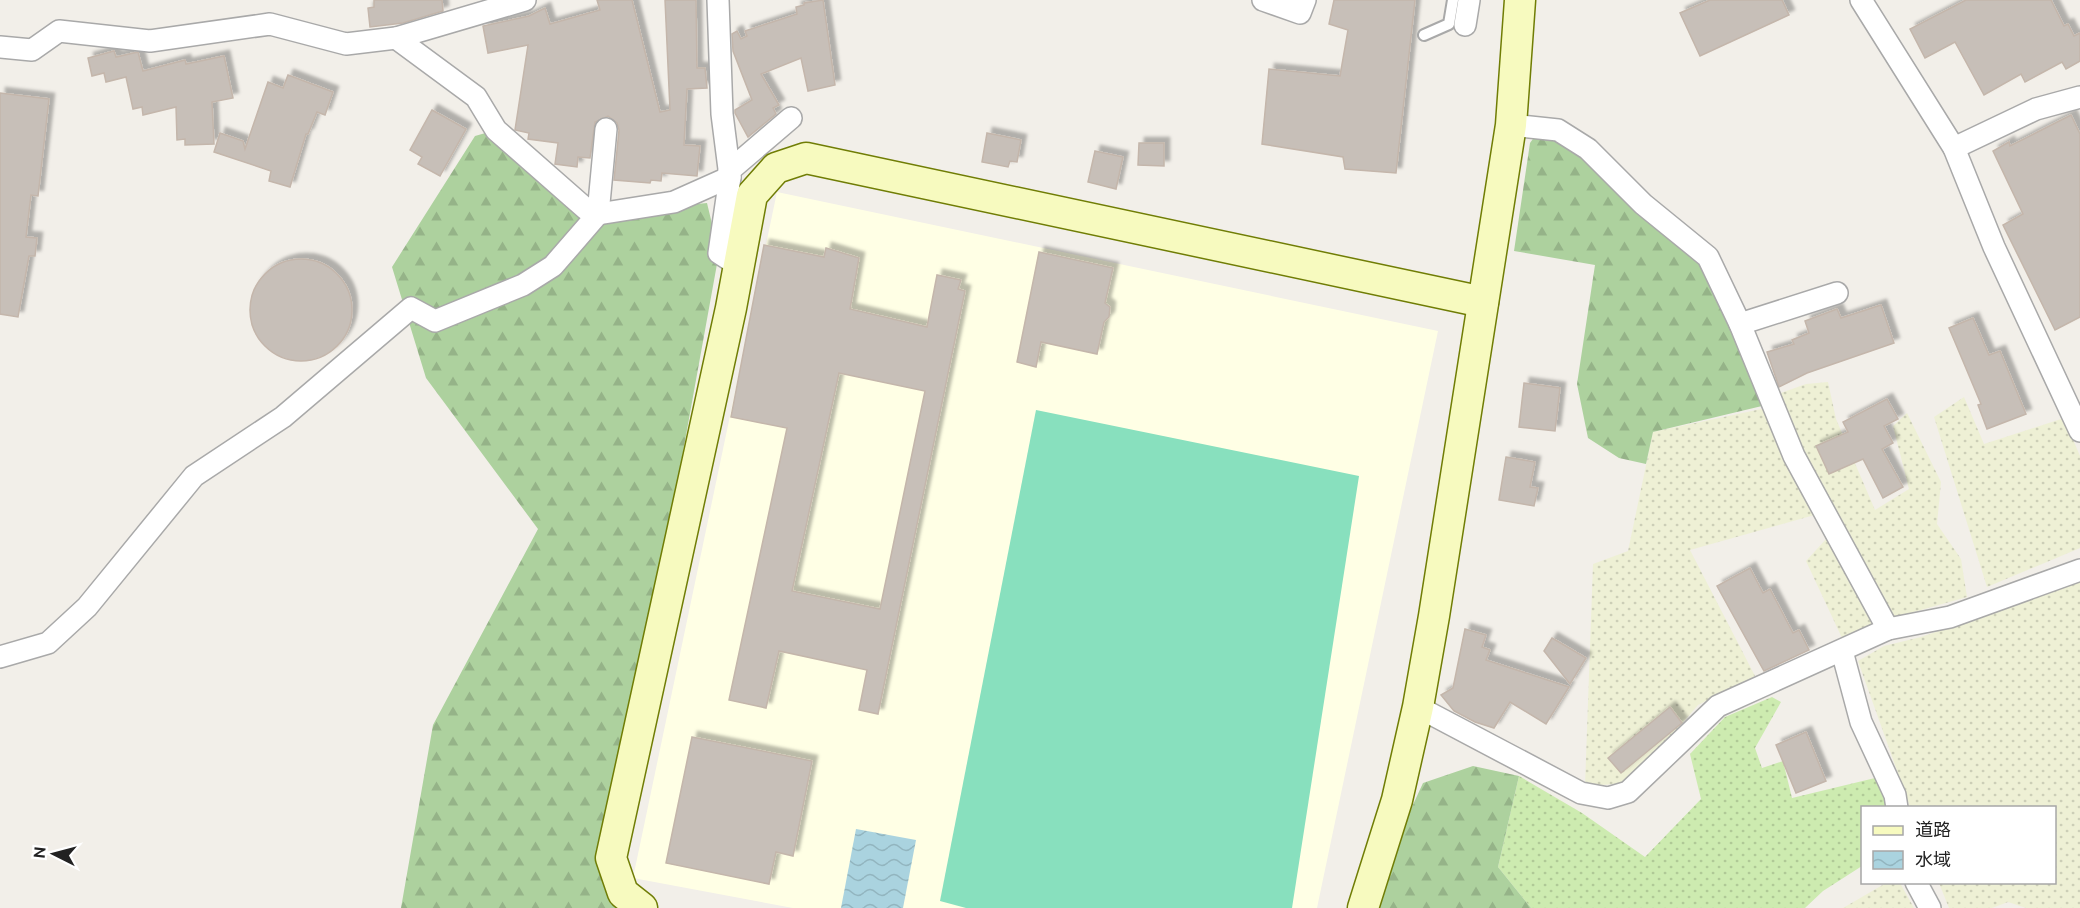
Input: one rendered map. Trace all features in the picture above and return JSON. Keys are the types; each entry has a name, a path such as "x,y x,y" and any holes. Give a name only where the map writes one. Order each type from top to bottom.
{"street":[{"path":"0,47 32,50 60,31 150,41 270,24 346,44 396,38 525,0"},
{"path":"718,0 722,114 730,174 719,253 739,266"},
{"path":"1263,0 1300,13 1305,0"},
{"path":"1465,25 1469,0"},
{"path":"1363,908 1397,800 1418,708 1511,125 1521,0"},
{"path":"1861,0 1954,148 1994,247 2080,431"},
{"path":"396,38 476,97 496,130 575,200 598,214 674,202 730,174 791,117"},
{"path":"1954,148 2036,109 2080,98"},
{"path":"1511,125 1558,130 1588,149 1643,204 1708,257 1740,324 1794,456 1888,629"},
{"path":"0,657 48,643 87,607 194,476 283,417 411,308 435,321 523,285 553,266 598,214 606,129"},
{"path":"642,908 623,893 611,858 739,266 752,195 776,168 806,158 1483,302"},
{"path":"1740,324 1837,293"},
{"path":"1418,708 1581,793 1608,798 1628,792 1718,706 1888,629 1950,617 2080,570"},
{"path":"1842,651 1861,722 1895,795 1897,806"},
{"path":"1917,884 1930,908"}],"lane":[{"path":"1424,35 1449,24 1453,0"}],"shaded area":[{"path":"777,192 1438,331 1317,908 793,908 633,878"},
{"path":"1828,382 1836,419 1875,510 1909,489 1893,426 1907,413 1941,482 1937,524 1961,559 1967,597 1903,615 1842,638 1806,561 1827,538 1770,397 1806,384"},
{"path":"1964,397 1984,444 2064,418 2080,456 2080,548 1987,587 1934,417"},
{"path":"1766,408 1818,514 1690,550 1755,676 1698,705 1631,783 1585,786 1593,564 1628,551 1653,432"},
{"path":"2080,582 2080,908 2026,908 2008,902 1992,908 1949,908 1939,884 2056,884 2056,806 1910,806 1858,661 1884,646 1921,637"},
{"path":"1884,884 1901,884 1914,908 1843,908"}],"green space":[{"path":"496,130 598,214 707,203 719,253 604,888 626,908 401,908 433,725 538,529 426,378 392,267 475,136"},
{"path":"1535,136 1555,137 1597,169 1702,261 1762,406 1653,432 1646,464 1619,458 1588,438 1577,384 1595,265 1514,251 1530,143"},
{"path":"1036,410 1359,476 1292,908 966,908 940,901"},
{"path":"1772,697 1781,702 1755,748 1762,768 1783,761 1792,798 1875,778 1889,806 1861,806 1861,867 1823,891 1805,908 1531,908 1498,867 1519,776 1582,813 1645,857 1701,799 1690,754 1725,717"},
{"path":"1473,766 1519,776 1498,867 1531,908 1378,908 1376,885 1423,783"}],"water":[{"path":"856,829 916,840 903,908 841,908"}],"building":[{"path":"374,0 442,0 443,11 403,23 370,27 368,8 374,7"},
{"path":"597,0 632,0 660,112 670,110 665,0 696,0 697,68 705,68 707,88 687,89 684,145 700,146 697,176 662,173 661,181 651,180 650,183 614,180 619,130 617,123 608,116 595,122 590,158 578,157 577,167 555,164 558,143 528,139 529,133 515,130 528,45 488,53 483,26 529,16 545,8 550,24 600,10"},
{"path":"823,0 835,85 808,91 801,58 761,74 779,105 773,108 776,114 748,137 735,110 752,100 733,51 732,34 737,31 741,39 747,36 745,31 797,14 796,7 804,3"},
{"path":"1334,0 1415,0 1396,173 1345,169 1343,157 1262,144 1269,69 1340,76 1348,30 1329,24"},
{"path":"1710,0 1782,0 1789,15 1700,56 1680,13"},
{"path":"1966,0 2051,0 2064,26 2068,24 2074,36 2080,33 2080,61 2066,69 2062,62 2025,82 2021,74 1984,95 1955,42 1925,58 1910,29"},
{"path":"114,51 116,57 138,52 143,71 185,60 186,64 224,56 233,98 212,102 214,144 185,145 185,139 177,140 176,107 143,115 142,107 133,109 126,77 106,82 104,73 92,76 88,58"},
{"path":"288,75 333,92 325,115 317,112 306,134 290,187 269,181 271,171 214,152 220,133 243,141 245,149 268,82 283,88"},
{"path":"0,93 49,99 38,196 31,195 26,237 37,238 35,256 29,256 18,317 0,314"},
{"path":"432,110 466,129 440,176 418,164 422,157 410,150"},
{"path":"2071,115 2080,134 2080,317 2055,330 2003,225 2023,214 1993,151 2009,142 2010,146"},
{"path":"987,133 1021,140 1017,162 1010,161 1008,167 982,162"},
{"path":"1139,143 1164,143 1164,166 1138,165"},
{"path":"1095,151 1123,157 1116,189 1088,182"},
{"path":"764,245 824,257 826,248 859,258 850,309 927,327 937,275 961,280 958,289 965,291 878,714 859,710 867,670 779,651 766,708 729,700 787,428 731,417","holes":["839,373 925,391 880,609 792,591"]},
{"path":"1039,252 1113,268 1105,303 1110,307 1109,317 1104,322 1097,354 1041,342 1036,367 1017,362"},
{"path":"301,259 321,263 337,274 348,290 352,310 348,330 337,346 321,357 301,361 281,357 265,346 254,330 250,310 254,290 265,274 281,263"},
{"path":"1881,305 1894,343 1807,373 1779,387 1767,352 1794,344 1792,340 1809,333 1805,321 1837,309 1841,318"},
{"path":"1973,318 1989,355 2000,351 2026,414 1987,429 1978,405 1981,404 1949,328"},
{"path":"1524,383 1560,388 1555,431 1519,427"},
{"path":"1887,399 1898,419 1884,426 1893,443 1882,449 1903,487 1883,498 1863,459 1829,474 1816,446 1848,432 1843,422"},
{"path":"1506,457 1535,462 1530,487 1538,488 1534,506 1499,500"},
{"path":"1750,568 1763,593 1770,589 1793,633 1799,630 1809,650 1764,671 1717,586"},
{"path":"1465,629 1486,635 1482,647 1490,650 1486,660 1569,687 1546,724 1510,702 1494,728 1475,722 1454,711 1441,695 1453,688"},
{"path":"1552,638 1586,658 1570,684 1544,651"},
{"path":"1670,707 1682,723 1621,773 1608,758"},
{"path":"1806,732 1826,781 1796,793 1776,745"},
{"path":"692,737 812,761 793,856 776,852 769,884 666,863"}]}
